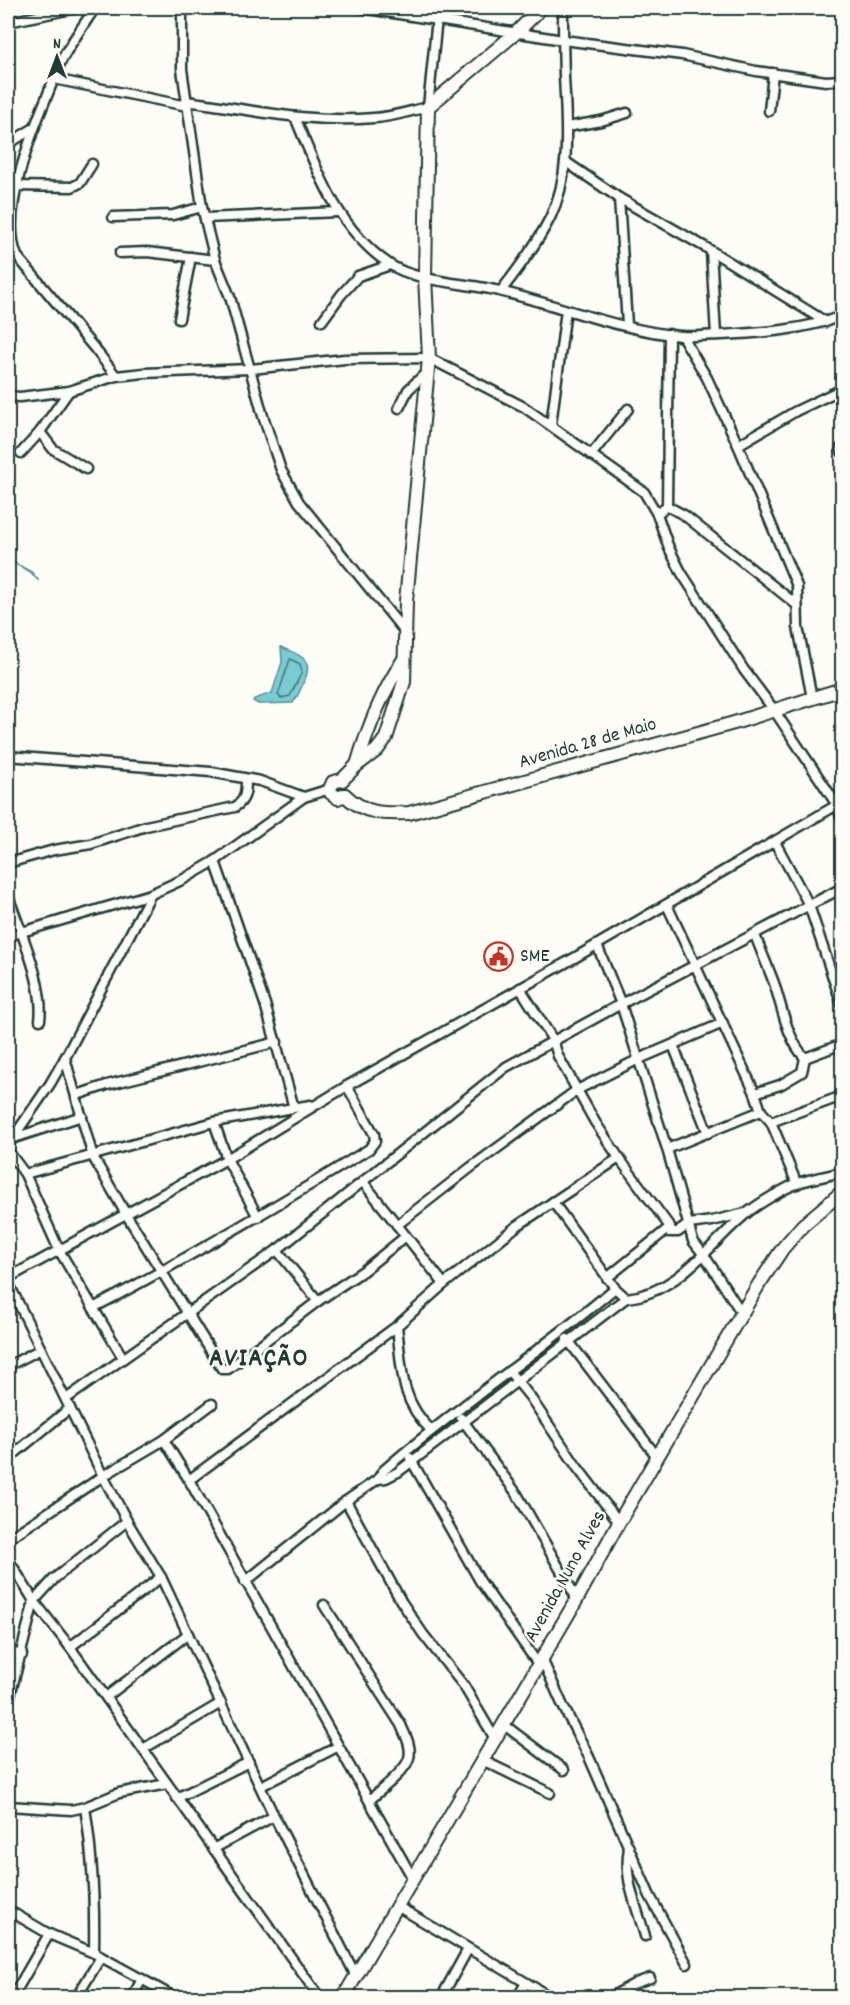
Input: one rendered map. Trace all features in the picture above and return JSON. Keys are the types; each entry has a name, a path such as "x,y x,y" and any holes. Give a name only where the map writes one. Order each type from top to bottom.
{"street":[{"path":"8,22 77,8"},
{"path":"95,8 64,56 34,129 16,186 12,238 17,256 116,376"},
{"path":"182,8 182,69 202,207 215,260 230,297 263,416 281,470 298,502 405,632"},
{"path":"361,8 437,18 563,40 682,55 773,73 826,81 843,81"},
{"path":"342,780 347,785 345,795 338,798 331,793 333,782 342,780 377,750 386,738 404,682 411,540 429,365 425,277 428,107 437,18 434,8"},
{"path":"54,79 186,104 295,117 375,118 428,107 518,31 541,8"},
{"path":"501,291 531,250 550,217 566,162 567,127 562,8"},
{"path":"769,111 773,73"},
{"path":"567,127 601,122 627,113"},
{"path":"295,117 316,169 338,212 353,232 390,265 425,277 501,291 566,310 682,336 782,330 826,322 843,316"},
{"path":"8,144 34,129"},
{"path":"566,162 619,198 711,251 826,322"},
{"path":"16,186 72,188 80,183 92,164"},
{"path":"619,198 627,325"},
{"path":"113,217 173,215 202,207"},
{"path":"205,218 338,212"},
{"path":"711,251 716,335"},
{"path":"120,253 147,252 215,260"},
{"path":"179,319 191,257"},
{"path":"322,321 358,276 390,265"},
{"path":"551,425 566,310"},
{"path":"667,506 669,334"},
{"path":"682,336 707,378 738,445 797,586 800,636 812,698"},
{"path":"8,396 44,395 69,391 116,376 251,369 345,359 429,365 524,407 644,492 657,514 669,548 681,572 744,670 840,804 843,819"},
{"path":"399,408 408,390 429,365"},
{"path":"738,445 796,411 843,389"},
{"path":"21,453 40,432 69,391"},
{"path":"591,455 628,409"},
{"path":"40,432 53,449 86,469"},
{"path":"657,514 667,506"},
{"path":"667,506 684,515 797,605"},
{"path":"357,765 370,723 404,659"},
{"name":"Avenida 28 de Maio","path":"345,795 353,803 372,813 409,813 601,761 843,689"},
{"path":"8,756 179,768 246,779 291,791 304,797"},
{"path":"8,863 54,850 91,844 146,826 235,807 242,803 246,779"},
{"path":"8,936 151,894 184,879 215,861 304,797 330,789"},
{"path":"356,1976 274,1816 160,1577 103,1476 8,1280 227,1159 315,1104 668,905 840,804"},
{"path":"775,842 809,905 843,1005"},
{"path":"215,861 266,1004 294,1108"},
{"path":"66,1399 278,1250 506,1067 843,888"},
{"path":"10,1142 65,1058 151,894"},
{"path":"8,895 22,931 42,1006 40,1020"},
{"path":"668,905 697,964 761,1111 771,1122 797,1184"},
{"path":"754,935 789,1029 805,1058"},
{"path":"597,945 621,1004 639,1059 693,1241 741,1312"},
{"path":"520,988 553,1040 558,1056 577,1090 619,1158 670,1227 669,1232 678,1232 689,1224 746,1213"},
{"path":"397,1225 470,1168 577,1090 639,1059 723,1023"},
{"path":"77,1095 107,1085 277,1042"},
{"path":"805,1058 843,1044"},
{"path":"673,1045 708,1133"},
{"path":"65,1058 93,1157 189,1314 218,1366 225,1370 318,1300 363,1271 406,1236"},
{"path":"755,1093 780,1085 802,1072 805,1058"},
{"path":"93,1308 258,1217 369,1149 375,1141 374,1134 347,1086"},
{"path":"771,1122 843,1095"},
{"path":"25,1174 214,1122 315,1104"},
{"path":"667,1149 761,1111"},
{"path":"10,1142 82,1116"},
{"path":"214,1122 227,1159 258,1217"},
{"path":"8,1151 25,1174 59,1250 123,1358"},
{"path":"189,1480 398,1326 444,1284 517,1226 619,1158"},
{"path":"378,1479 386,1478 412,1461 626,1298 649,1294 666,1284 704,1255 746,1213 797,1184 843,1172"},
{"path":"363,1182 444,1284"},
{"name":"Avenida Nuno Alves","path":"345,1994 577,1599 741,1312 783,1248 803,1226 843,1192"},
{"path":"554,1202 607,1278 626,1298"},
{"path":"607,1278 670,1227"},
{"path":"278,1250 318,1300"},
{"path":"245,1582 346,1501 378,1479 383,1471 431,1430 562,1332 615,1288"},
{"path":"398,1326 405,1394 413,1410 431,1430"},
{"path":"562,1332 658,1458"},
{"path":"8,1366 41,1349"},
{"path":"509,1371 530,1396 577,1467 619,1522"},
{"path":"8,1539 103,1476 164,1440 212,1404"},
{"path":"8,1459 70,1408"},
{"path":"456,1412 517,1494 577,1599"},
{"path":"164,1440 189,1480 412,1877"},
{"path":"405,1452 480,1581 540,1661 630,1847 650,1896 687,1964"},
{"path":"346,1501 401,1600 423,1634 464,1686 495,1739"},
{"path":"8,1704 34,1600 55,1578 127,1521"},
{"path":"8,1559 34,1600 106,1697 320,1998"},
{"path":"70,1647 160,1577"},
{"path":"324,1605 401,1725 408,1740 409,1759 405,1766 370,1800"},
{"path":"106,1697 188,1634"},
{"path":"8,1652 22,1655"},
{"path":"143,1749 221,1703"},
{"path":"503,1724 564,1770"},
{"path":"261,1786 337,1747"},
{"path":"482,1760 550,1793"},
{"path":"177,1798 249,1762"},
{"path":"8,1806 71,1810 85,1808 119,1793 167,1784"},
{"path":"76,1998 97,1955 92,1853 85,1808"},
{"path":"213,1849 274,1816"},
{"path":"630,1847 627,1861 628,1876 645,1936"},
{"path":"397,1906 552,1998"},
{"path":"8,1910 49,1934 97,1955 176,1998"},
{"path":"12,1998 49,1934"},
{"path":"441,1998 468,1949"},
{"path":"609,1998 650,1978"},
{"path":"132,1998 142,1979"},
{"path":"518,1998 525,1983"},
{"path":"345,1994 359,1998"}],"water":[{"path":"281,647 299,655 306,662 308,667 302,687 293,703 258,704 253,701 254,699 272,693 282,662"}],"waterway":[{"path":"8,560 31,572 38,580"}],"place":[{"name":"SME","path":"499,957"}],"district":[{"name":"AVIAÇÃO","path":"259,1359"}]}
